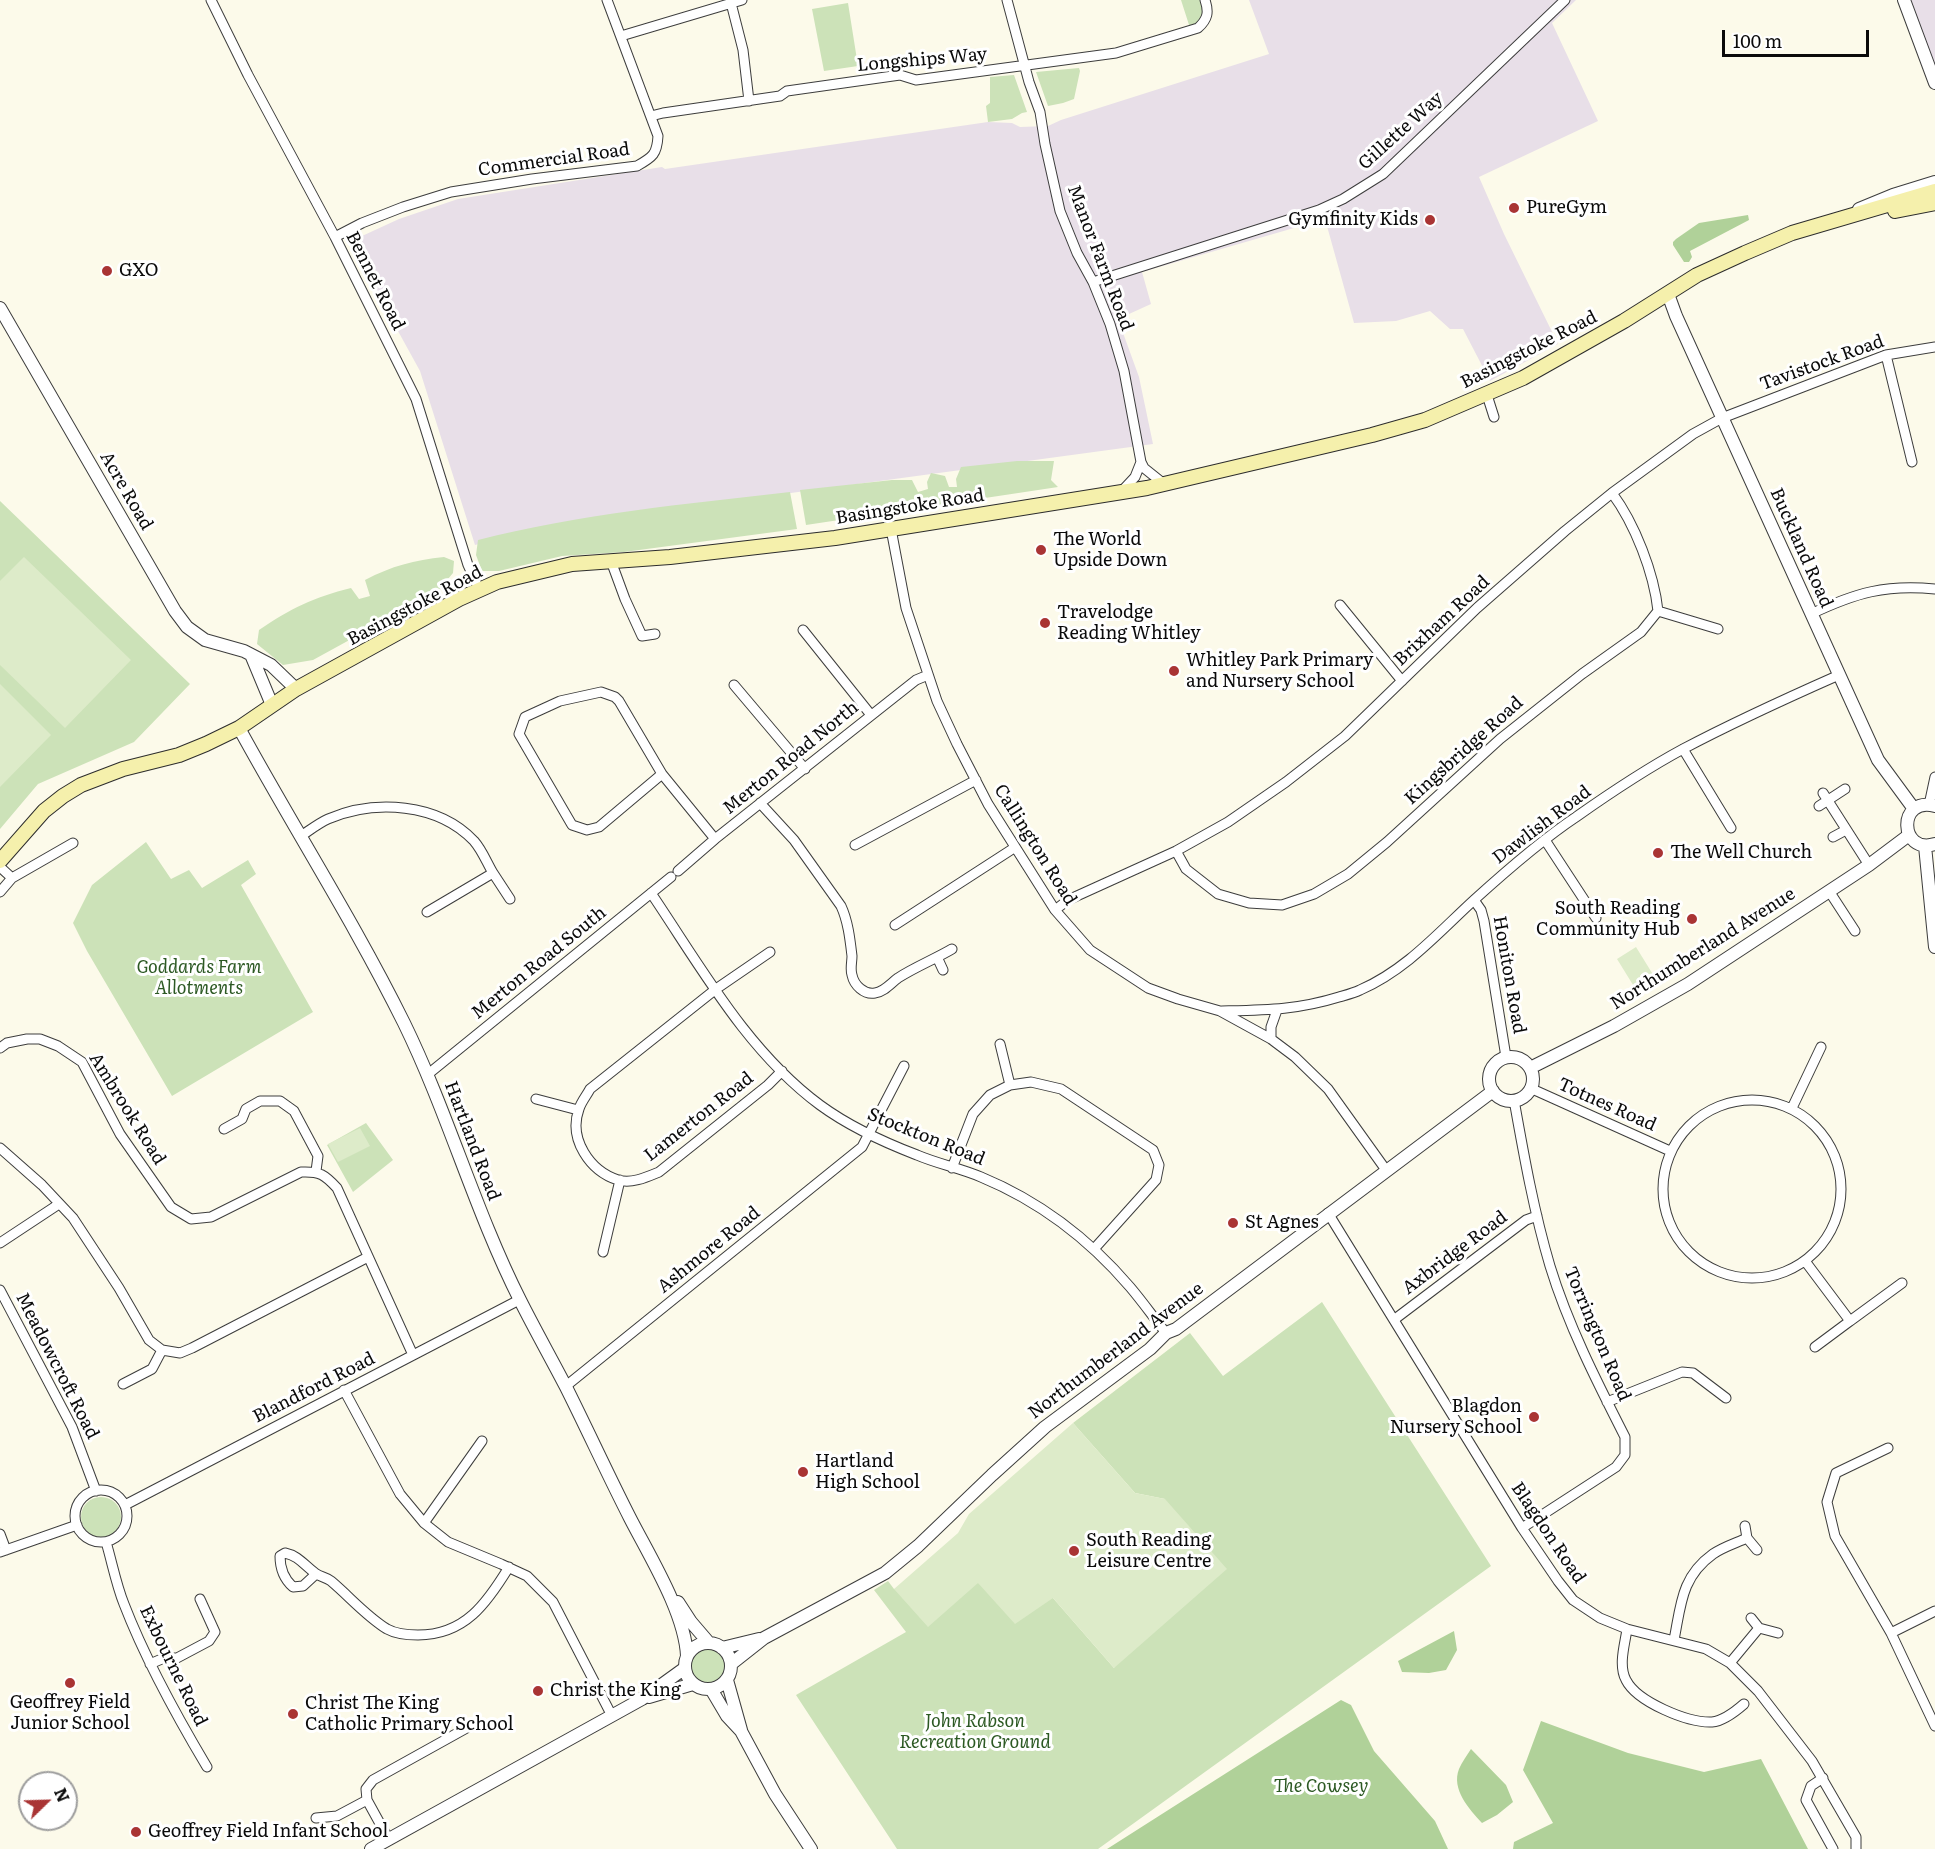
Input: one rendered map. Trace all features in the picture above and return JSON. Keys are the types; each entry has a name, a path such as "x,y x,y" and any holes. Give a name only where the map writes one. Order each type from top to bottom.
{"main road":[{"name":"Basingstoke Road","path":"0,861 44,811 81,785 123,768 179,755 206,744 238,728 296,689 479,589 572,564 670,557 835,538 1121,492 1372,435 1425,420 1523,378 1697,275 1744,253 1792,234 1935,191"},
{"name":"Basingstoke Road","path":"1852,216 1864,218 1935,203"}],"street":[{"name":"Bennet Road","path":"211,0 417,399 468,565 479,589"},
{"name":"Commercial Road","path":"335,237 362,223 403,207 451,192 637,166 651,158 657,149 658,136 607,0"},
{"name":"Manor Farm Road","path":"1007,0 1029,82 1040,112 1060,211 1110,324 1124,371 1141,462"},
{"name":"Longships Way","path":"651,116 780,96 787,91 900,75 916,80 1116,53 1188,32 1204,23 1208,9 1205,0"},
{"name":"Gillette Way","path":"1093,282 1319,210 1343,199 1383,174 1565,0"},
{"path":"1904,0 1935,83"},
{"path":"621,36 736,1 749,101"},
{"path":"1852,216 1862,206 1935,182"},
{"name":"Buckland Road","path":"1668,294 1878,760 1914,809"},
{"name":"Acre Road","path":"0,308 175,611 187,627 206,640 244,651 252,657 271,664 296,689"},
{"name":"Tavistock Road","path":"1722,418 1886,356 1935,347"},
{"path":"1886,356 1912,462"},
{"path":"1487,395 1494,417"},
{"name":"Brixham Road","path":"1055,910 1068,900 1176,851 1228,822 1286,782 1345,736 1477,608 1565,531 1612,493 1693,434 1722,418"},
{"path":"1141,462 1144,468 1164,484"},
{"path":"1121,492 1135,477 1141,462"},
{"path":"1612,493 1623,508 1652,575 1658,611 1718,628"},
{"name":"Callington Road","path":"891,529 906,608 937,701 976,780 1014,848 1055,910 1089,950 1148,988 1220,1011 1271,1040 1295,1057 1328,1089 1386,1170"},
{"path":"611,561 642,636 655,634"},
{"path":"1811,614 1841,600 1872,591 1894,588 1935,589"},
{"path":"1340,605 1402,681"},
{"name":"Kingsbridge Road","path":"1176,851 1186,869 1218,894 1249,903 1282,904 1314,894 1348,874 1387,842 1500,739 1582,674 1641,632 1658,611"},
{"path":"803,630 872,715"},
{"path":"252,657 272,705"},
{"name":"Merton Road North","path":"675,874 715,839 916,680 928,675"},
{"name":"Dawlish Road","path":"1220,1011 1277,1010 1315,1004 1360,990 1402,965 1431,942 1474,900 1574,818 1683,749 1758,711 1839,675"},
{"path":"734,685 805,769"},
{"path":"662,774 599,827 587,830 572,825 519,734 525,717 560,701 601,692 615,697 662,774 715,839"},
{"name":"Hartland Road","path":"238,728 356,932 404,1024 458,1149 489,1233 519,1299 566,1386 659,1573 687,1642 686,1662"},
{"path":"1683,749 1731,828"},
{"path":"1935,777 1932,806 1924,805 1914,809 1907,821 1909,835 1918,844 1930,845 1935,947"},
{"path":"855,845 976,780"},
{"path":"1819,806 1825,796 1845,789"},
{"path":"1825,796 1869,865"},
{"path":"760,803 794,840 841,906 846,916 852,957 851,974 855,984 863,991 874,994 952,949"},
{"path":"301,836 328,819 362,809 395,808 426,812 448,821 475,842 510,899"},
{"path":"1833,837 1846,830"},
{"name":"Northumberland Avenue","path":"1530,1068 1614,1026 1688,984 1869,865 1909,835"},
{"path":"1545,840 1596,918"},
{"path":"0,892 12,878 73,843"},
{"path":"895,925 1014,848"},
{"path":"0,867 12,878"},
{"path":"427,912 493,873"},
{"name":"Merton Road South","path":"427,1074 675,874"},
{"path":"1829,891 1855,931"},
{"name":"Stockton Road","path":"651,893 745,1030 782,1071 820,1105 868,1135 918,1156 980,1176 1028,1199 1076,1233 1094,1249 1130,1286 1166,1333"},
{"name":"Honiton Road","path":"1474,900 1481,910 1484,921 1506,1057"},
{"path":"603,1252 620,1180 597,1169 582,1151 576,1130 578,1110 590,1089 716,989 770,952"},
{"path":"937,957 943,970"},
{"path":"1271,1040 1271,1027 1277,1010"},
{"name":"Ambrook Road","path":"0,1048 7,1043 40,1039 58,1046 82,1062 120,1134 171,1207 190,1220 211,1217 288,1177 301,1172 316,1171"},
{"path":"1000,1044 1011,1085"},
{"path":"1792,1108 1821,1047"},
{"path":"1506,1057 1520,1059 1530,1068 1532,1075 1530,1088 1523,1096 1514,1100 1502,1099 1493,1091 1490,1084 1490,1070 1499,1060 1506,1057"},
{"name":"Ashmore Road","path":"566,1386 862,1147 904,1066"},
{"name":"Lamerton Road","path":"620,1180 641,1180 660,1172 768,1085 782,1071"},
{"path":"952,1168 973,1114 990,1095 1011,1085 1031,1082 1061,1089 1153,1150 1160,1165 1156,1180 1094,1249"},
{"name":"Totnes Road","path":"1530,1088 1670,1151"},
{"name":"Northumberland Avenue","path":"731,1664 764,1638 885,1573 918,1546 1045,1427 1150,1349 1166,1333 1176,1329 1493,1091"},
{"path":"536,1099 578,1110"},
{"name":"Torrington Road","path":"1514,1100 1526,1168 1550,1267 1570,1321 1625,1437 1625,1455 1616,1467 1522,1528"},
{"path":"224,1130 242,1119 246,1109 260,1101 280,1101 294,1111 318,1156 316,1171 337,1188 413,1355"},
{"path":"1745,1101 1772,1102 1792,1108 1815,1126 1832,1149 1838,1164 1841,1184 1835,1223 1824,1243 1805,1261 1781,1274 1752,1279 1724,1274 1697,1260 1677,1239 1666,1215 1662,1183 1670,1151 1684,1131 1701,1116 1723,1105 1745,1101"},
{"path":"0,1148 42,1185 73,1218 114,1279 149,1340 162,1350 180,1353 192,1348 368,1257"},
{"path":"0,1242 59,1204"},
{"name":"Blagdon Road","path":"1328,1213 1522,1528 1573,1600 1600,1618 1627,1629 1706,1649 1730,1663 1758,1691 1823,1778 1856,1837 1856,1849"},
{"name":"Axbridge Road","path":"1395,1319 1526,1220 1537,1216"},
{"path":"1805,1261 1850,1321"},
{"path":"1815,1347 1902,1283"},
{"name":"Meadowcroft Road","path":"0,1290 72,1427 96,1491"},
{"name":"Blandford Road","path":"125,1505 519,1299"},
{"path":"123,1384 152,1369 162,1350"},
{"path":"1607,1402 1682,1372 1693,1373 1726,1398"},
{"path":"344,1390 400,1494 424,1523 448,1542 527,1576 553,1602 612,1716"},
{"path":"424,1523 482,1442"},
{"path":"1888,1448 1836,1473 1827,1502 1835,1536 1891,1633 1935,1726"},
{"path":"96,1491 113,1493 125,1505 127,1521 124,1528 113,1539 106,1542 92,1540 80,1531 77,1525 77,1508 81,1500 96,1491"},
{"path":"0,1534 3,1551 77,1525"},
{"path":"1745,1526 1747,1538 1757,1550"},
{"path":"1674,1640 1684,1590 1695,1570 1714,1553 1747,1538"},
{"name":"Exbourne Road","path":"106,1542 123,1601 141,1646 207,1767"},
{"path":"316,1574 328,1579 368,1616 389,1630 407,1635 430,1635 447,1631 474,1615 493,1593 509,1567"},
{"name":"Hartland Road","path":"659,1573 691,1622 709,1643"},
{"path":"150,1664 164,1658 177,1658 209,1641 215,1632 200,1599"},
{"path":"1891,1633 1935,1611"},
{"path":"1751,1618 1759,1628 1778,1633"},
{"path":"1730,1663 1759,1628"},
{"path":"1627,1629 1622,1666 1625,1679 1635,1693 1655,1705 1688,1718 1713,1722 1734,1713 1744,1704"},
{"name":"Northumberland Avenue","path":"722,1648 764,1638"},
{"path":"371,1849 642,1699 686,1662 693,1647 701,1643 709,1643 722,1648 728,1654 731,1664 730,1672 727,1680 720,1686 711,1689 699,1687 693,1684 688,1677 686,1662"},
{"path":"727,1680 741,1731 775,1794 811,1849"},
{"path":"642,1699 693,1684"},
{"path":"711,1689 727,1716 741,1731"},
{"path":"388,1840 367,1800 366,1789 373,1780 472,1725"},
{"path":"1823,1778 1811,1786 1806,1800 1833,1849"},
{"path":"316,1818 337,1816 367,1800"}],"shaded area":[{"path":"1249,0 1576,0 1552,23 1598,121 1479,177 1558,344 1490,381 1463,329 1450,329 1430,311 1396,321 1354,323 1325,219 1142,272 1151,304 1118,319 1139,377 1153,444 547,526 475,545 420,371 349,242 399,219 458,199 662,167 665,169 988,122 1012,123 1020,127 1048,126 1269,54"},
{"path":"1910,0 1935,0 1935,67"}],"green space":[{"path":"1181,0 1200,0 1204,14 1200,25 1190,28"},
{"path":"848,3 858,66 824,71 812,9"},
{"path":"1079,68 1074,99 1048,106 1036,72"},
{"path":"1014,75 1027,112 1012,119 988,122 986,106 990,103 990,77"},
{"path":"1748,215 1749,220 1690,251 1692,257 1689,262 1684,262 1673,245 1676,239 1699,223"},
{"path":"1017,461 1054,461 1051,480 1058,487 806,525 800,490 912,480 918,492 928,489 927,482 931,473 945,476 949,487 957,487 956,479 961,467"},
{"path":"790,492 797,529 624,552 562,556 499,571 482,571 476,555 478,540 555,523"},
{"path":"0,501 190,684 134,742 38,784 0,829"},
{"path":"24,557 131,660 65,728 0,665 0,581"},
{"path":"444,557 454,561 453,573 437,592 313,660 283,665 257,644 259,630 303,604 351,588 359,599 370,596 365,580 403,564"},
{"path":"0,684 51,735 0,787"},
{"name":"Goddards Farm Allotments","path":"146,842 171,879 189,870 202,888 248,860 256,874 241,885 313,1012 172,1096 73,923 92,885"},
{"path":"1636,947 1657,981 1638,993 1617,959"},
{"path":"366,1123 393,1160 353,1192 327,1145"},
{"path":"360,1128 370,1146 338,1162 328,1144"},
{"name":"John Rabson Recreation Ground","path":"1322,1302 1491,1566 1098,1849 897,1849 796,1695 906,1632 874,1590 888,1581 894,1589 978,1583 1053,1598 1114,1668 1165,1499 1135,1493 1073,1423 1190,1333 1223,1376"},
{"name":"South Reading Leisure Centre","path":"1073,1423 1135,1493 1165,1499 1227,1569 1114,1668 1053,1598 1015,1624 978,1583 928,1627 894,1589 958,1533 969,1514"},
{"path":"101,1497 115,1503 121,1517 115,1531 101,1537 87,1531 81,1517 87,1503"},
{"path":"1454,1631 1457,1650 1446,1670 1429,1673 1402,1672 1398,1661"},
{"path":"708,1647 720,1653 726,1665 720,1677 708,1683 696,1677 690,1665 696,1653"},
{"name":"The Cowsey","path":"1341,1700 1351,1705 1374,1751 1435,1821 1448,1849 1107,1849"},
{"path":"1541,1721 1628,1753 1704,1772 1761,1759 1808,1849 1513,1849 1514,1842 1553,1823 1523,1770"},
{"path":"1471,1749 1506,1785 1513,1802 1482,1823 1463,1798 1457,1784 1459,1769"}],"place":[{"name":"PureGym","path":"1514,208"},
{"name":"Gymfinity Kids","path":"1430,220"},
{"name":"GXO","path":"107,271"},
{"name":"The World Upside Down","path":"1041,550"},
{"name":"Travelodge Reading Whitley","path":"1045,623"},
{"name":"Whitley Park Primary and Nursery School","path":"1174,671"},
{"name":"The Well Church","path":"1658,853"},
{"name":"South Reading Community Hub","path":"1692,919"},
{"name":"St Agnes","path":"1233,1223"},
{"name":"Blagdon Nursery School","path":"1534,1417"},
{"name":"Hartland High School","path":"803,1472"},
{"name":"South Reading Leisure Centre","path":"1074,1551"},
{"name":"Geoffrey Field Junior School","path":"70,1683"},
{"name":"Christ the King","path":"538,1691"},
{"name":"Christ The King Catholic Primary School","path":"293,1714"},
{"name":"Geoffrey Field Infant School","path":"136,1832"}]}
